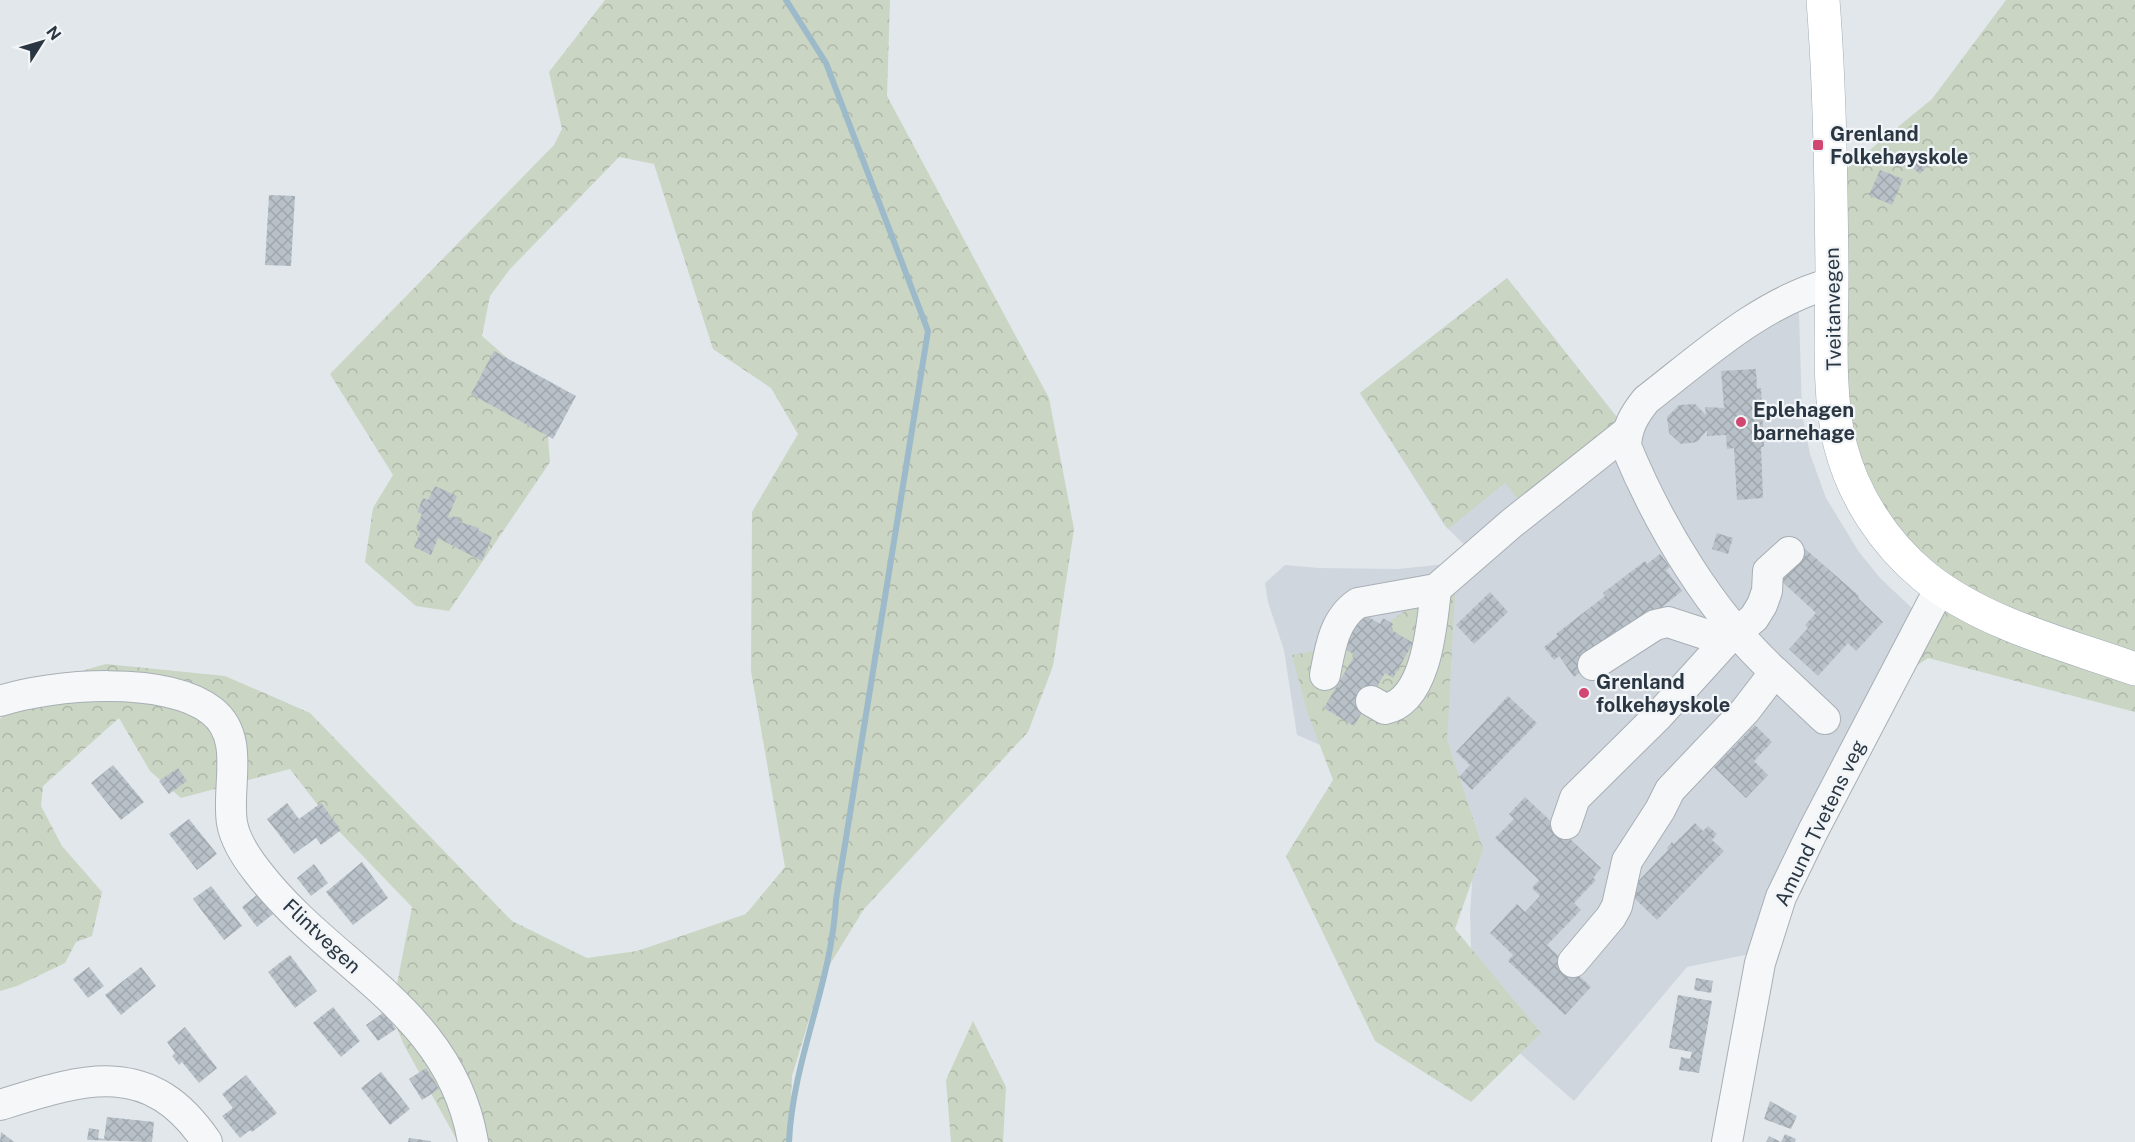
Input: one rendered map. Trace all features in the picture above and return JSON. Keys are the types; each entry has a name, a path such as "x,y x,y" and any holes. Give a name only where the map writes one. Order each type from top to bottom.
{"main road":[{"name":"Tveitanvegen","path":"1823,0 1835,407 1840,444 1852,479 1882,533 1902,556 1940,588 1989,615 2135,669"}],"street":[{"path":"1825,719 1775,672 1731,637 1648,496 1626,446 1627,432 1635,413 1646,400 1765,311 1804,290 1832,283"},
{"path":"1374,694 1384,709 1393,708 1407,698 1427,652 1435,603 1512,523 1627,432"},
{"path":"1566,824 1575,798 1659,715 1731,637 1754,618 1762,605 1768,571 1789,552"},
{"name":"Amund Tvetens veg","path":"1727,1142 1760,963 1781,897 1940,588"},
{"path":"1324,675 1331,641 1350,608 1358,603 1435,603"},
{"path":"1593,665 1655,625 1668,622 1731,637"},
{"path":"1573,962 1611,917 1617,906 1627,861 1660,810 1670,790 1745,711 1775,672"},
{"name":"Flintvegen","path":"0,701 28,692 75,687 155,689 188,696 213,712 228,732 233,757 232,823 241,847 280,898 423,1030 445,1060 466,1106 473,1142"},
{"path":"0,1105 62,1085 105,1081 137,1083 167,1100 193,1122 207,1142"}],"shaded area":[{"name":"Grenland folkehøyskole","path":"1507,278 1617,417 1631,402 1798,279 1802,414 1810,454 1826,498 1859,552 1881,579 1914,610 1750,954 1687,967 1574,1101 1473,1012 1470,913 1475,840 1414,785 1297,735 1284,650 1268,602 1265,583 1285,565 1398,569 1455,563 1469,549 1445,526 1360,393"}],"green space":[{"path":"605,0 890,0 887,96 1049,398 1074,529 1053,666 1028,732 864,909 822,977 792,1076 789,1142 458,1142 404,1045 382,992 397,984 412,907 334,826 290,769 181,798 150,771 119,718 43,786 41,806 62,846 102,892 92,936 76,942 65,963 17,986 0,991 0,719 35,684 106,664 225,676 310,713 512,921 587,958 637,951 746,914 785,867 751,671 752,512 798,434 771,388 713,349 654,164 619,157 510,269 490,296 482,336 544,390 550,462 449,611 416,606 365,562 373,508 393,475 330,374 554,145 562,129 549,72"},
{"path":"2006,0 2135,0 2135,712 1928,658 1894,681 1947,590 1885,531 1839,426 1833,180 1932,99"},
{"path":"1507,278 1617,418 1608,431 1522,504 1505,483 1448,529 1360,393"},
{"path":"1456,575 1447,740 1483,849 1455,929 1541,1033 1471,1102 1375,1041 1286,856 1333,780 1307,711 1292,655 1358,644"},
{"path":"973,1021 1006,1087 1003,1142 951,1142 946,1080"}],"building":[{"path":"1916,155 1928,165 1920,174 1908,164"},
{"path":"1880,170 1903,179 1892,205 1869,195"},
{"path":"269,195 295,196 291,266 265,265"},
{"path":"494,351 576,396 553,439 471,394"},
{"path":"1756,369 1757,389 1761,388 1764,447 1761,447 1763,498 1737,500 1734,448 1727,449 1726,435 1707,436 1707,430 1697,442 1681,444 1669,433 1667,417 1679,405 1695,404 1706,415 1705,407 1724,408 1721,371"},
{"path":"435,486 457,496 448,517 453,516 461,520 460,522 479,528 478,530 492,537 482,561 438,538 431,555 414,547 420,534 416,528 422,514 417,512 423,498 428,500"},
{"path":"1717,533 1733,538 1728,554 1712,549"},
{"path":"1803,547 1859,596 1858,598 1883,622 1856,651 1848,643 1818,676 1789,649 1808,628 1805,625 1816,613 1776,576"},
{"path":"1660,554 1670,567 1666,570 1682,591 1574,677 1559,656 1554,660 1544,647 1558,636 1556,634 1605,596 1603,593 1645,561 1647,564"},
{"path":"1490,592 1508,612 1474,644 1456,625"},
{"path":"1359,611 1380,624 1383,618 1393,624 1390,629 1413,643 1393,678 1385,673 1354,726 1324,708 1355,655 1338,645"},
{"path":"1508,696 1537,723 1472,790 1459,777 1470,765 1456,752"},
{"path":"1755,725 1772,742 1754,761 1768,775 1746,798 1714,767"},
{"path":"113,765 144,802 121,820 91,783"},
{"path":"178,768 187,781 169,794 159,781"},
{"path":"1525,797 1601,868 1593,878 1596,880 1574,903 1581,910 1547,945 1591,987 1565,1015 1508,961 1513,955 1490,933 1517,904 1525,912 1540,896 1532,888 1539,880 1495,838 1514,819 1509,814"},
{"path":"287,803 299,819 321,803 341,830 321,845 316,838 294,854 267,819"},
{"path":"189,819 217,854 197,870 169,834"},
{"path":"1695,823 1703,831 1708,826 1717,834 1712,840 1724,851 1657,920 1628,892 1668,850 1672,842 1674,844"},
{"path":"362,862 388,898 353,925 326,892"},
{"path":"314,864 328,883 311,896 297,878"},
{"path":"211,886 242,926 224,940 193,899"},
{"path":"258,894 273,914 257,927 242,907"},
{"path":"290,955 317,991 295,1008 268,972"},
{"path":"89,967 104,986 88,998 73,979"},
{"path":"141,967 156,986 121,1015 105,995"},
{"path":"1696,978 1713,981 1711,993 1694,990"},
{"path":"1678,995 1712,1001 1699,1073 1679,1070 1681,1057 1690,1059 1692,1052 1669,1048"},
{"path":"333,1007 360,1041 341,1057 313,1023"},
{"path":"384,1012 396,1029 378,1041 366,1025"},
{"path":"185,1027 217,1068 199,1083 182,1062 179,1065 172,1056 175,1053 167,1042"},
{"path":"426,1068 439,1089 422,1100 409,1079"},
{"path":"381,1072 410,1109 390,1125 361,1088"},
{"path":"246,1075 277,1113 240,1138 222,1116 233,1108 222,1094"},
{"path":"1770,1101 1797,1116 1791,1129 1764,1119"},
{"path":"107,1117 154,1122 152,1142 87,1140 89,1128 99,1130 98,1138 104,1139"},
{"path":"1,1132 14,1142 0,1142"},
{"path":"1785,1134 1796,1139 1795,1142 1781,1142"},
{"path":"1769,1136 1781,1142 1766,1142"},
{"path":"409,1138 431,1141 408,1142"}],"waterway":[{"path":"786,0 826,63 928,331 828,961 797,1080 789,1142"}],"place":[{"name":"Grenland Folkehøyskole","path":"1818,145"},
{"name":"Eplehagen barnehage","path":"1741,422"},
{"name":"Grenland folkehøyskole","path":"1584,693"}]}
